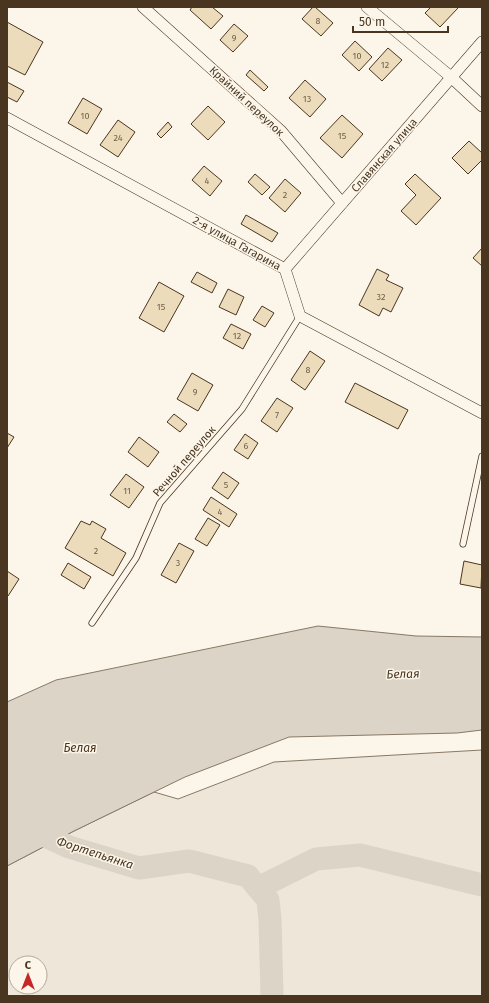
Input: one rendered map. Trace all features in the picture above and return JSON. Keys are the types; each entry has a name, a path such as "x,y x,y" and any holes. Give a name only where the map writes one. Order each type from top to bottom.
{"street":[{"name":"Крайний переулок","path":"143,7 281,131 342,203"},
{"path":"367,7 451,77 482,106"},
{"name":"Славянская улица","path":"285,269 482,42"},
{"name":"2-я улица Гагарина","path":"7,118 285,269 300,316"},
{"path":"300,316 482,413"}],"lane":[{"name":"Речной переулок","path":"92,623 136,558 160,503 242,409 300,316"},
{"path":"463,544 482,456"}],"shaded area":[{"path":"482,750 482,996 7,996 7,866 154,792 178,799 274,762"}],"water":[{"name":"Белая","path":"318,626 416,636 482,637 482,730 457,733 289,737 185,777 74,831 7,866 7,702 56,680"}],"building":[{"path":"192,7 212,7 223,16 211,29 190,10"},
{"path":"313,7 315,7 333,23 321,36 302,19"},
{"path":"431,7 458,8 440,27 425,13"},
{"path":"7,22 43,42 25,75 7,66"},
{"path":"234,24 248,36 233,52 220,40"},
{"path":"355,41 372,57 359,71 342,55"},
{"path":"388,48 402,60 382,81 369,69"},
{"path":"250,70 268,87 264,91 246,75"},
{"path":"305,80 326,99 310,117 289,98"},
{"path":"7,82 24,91 17,102 7,97"},
{"path":"83,98 102,109 87,134 68,123"},
{"path":"208,106 225,122 208,140 191,124"},
{"path":"342,115 363,134 342,158 320,138"},
{"path":"118,120 135,132 118,157 100,145"},
{"path":"168,122 172,127 161,138 157,134"},
{"path":"469,141 482,153 482,160 468,174 452,158"},
{"path":"204,166 222,181 210,196 192,180"},
{"path":"255,174 270,187 262,195 248,182"},
{"path":"415,174 441,198 416,225 401,211 416,195 405,184"},
{"path":"285,179 301,193 285,212 269,198"},
{"path":"246,215 278,233 272,242 241,224"},
{"path":"482,248 482,266 473,258"},
{"path":"377,269 389,275 386,280 403,288 391,312 383,308 379,316 359,305"},
{"path":"197,272 217,283 212,293 191,282"},
{"path":"159,282 184,296 164,332 139,318"},
{"path":"228,289 244,297 236,315 219,307"},
{"path":"262,306 274,313 265,327 253,320"},
{"path":"231,324 251,334 243,349 223,338"},
{"path":"310,351 325,361 305,390 291,380"},
{"path":"192,373 213,385 198,411 177,399"},
{"path":"355,383 408,410 398,429 345,402"},
{"path":"277,398 293,408 277,432 261,421"},
{"path":"174,414 187,424 180,432 167,422"},
{"path":"7,433 14,437 7,448"},
{"path":"245,434 258,443 248,459 234,450"},
{"path":"139,437 159,452 148,467 128,452"},
{"path":"223,472 239,483 228,499 212,488"},
{"path":"126,474 144,487 129,508 110,495"},
{"path":"211,497 237,514 229,527 203,510"},
{"path":"208,518 220,525 207,546 195,539"},
{"path":"81,521 90,525 92,521 106,529 101,538 126,553 113,576 65,548"},
{"path":"179,543 194,551 176,583 161,575"},
{"path":"464,561 482,565 481,588 460,584"},
{"path":"68,563 91,577 84,589 61,575"},
{"path":"7,571 19,579 8,596 7,595"}],"waterway":[{"name":"Фортепьянка","path":"7,821 24,826 69,847 139,868 189,861 248,876 268,900 270,919 272,996"},
{"path":"258,888 316,859 360,855 482,885"}]}
